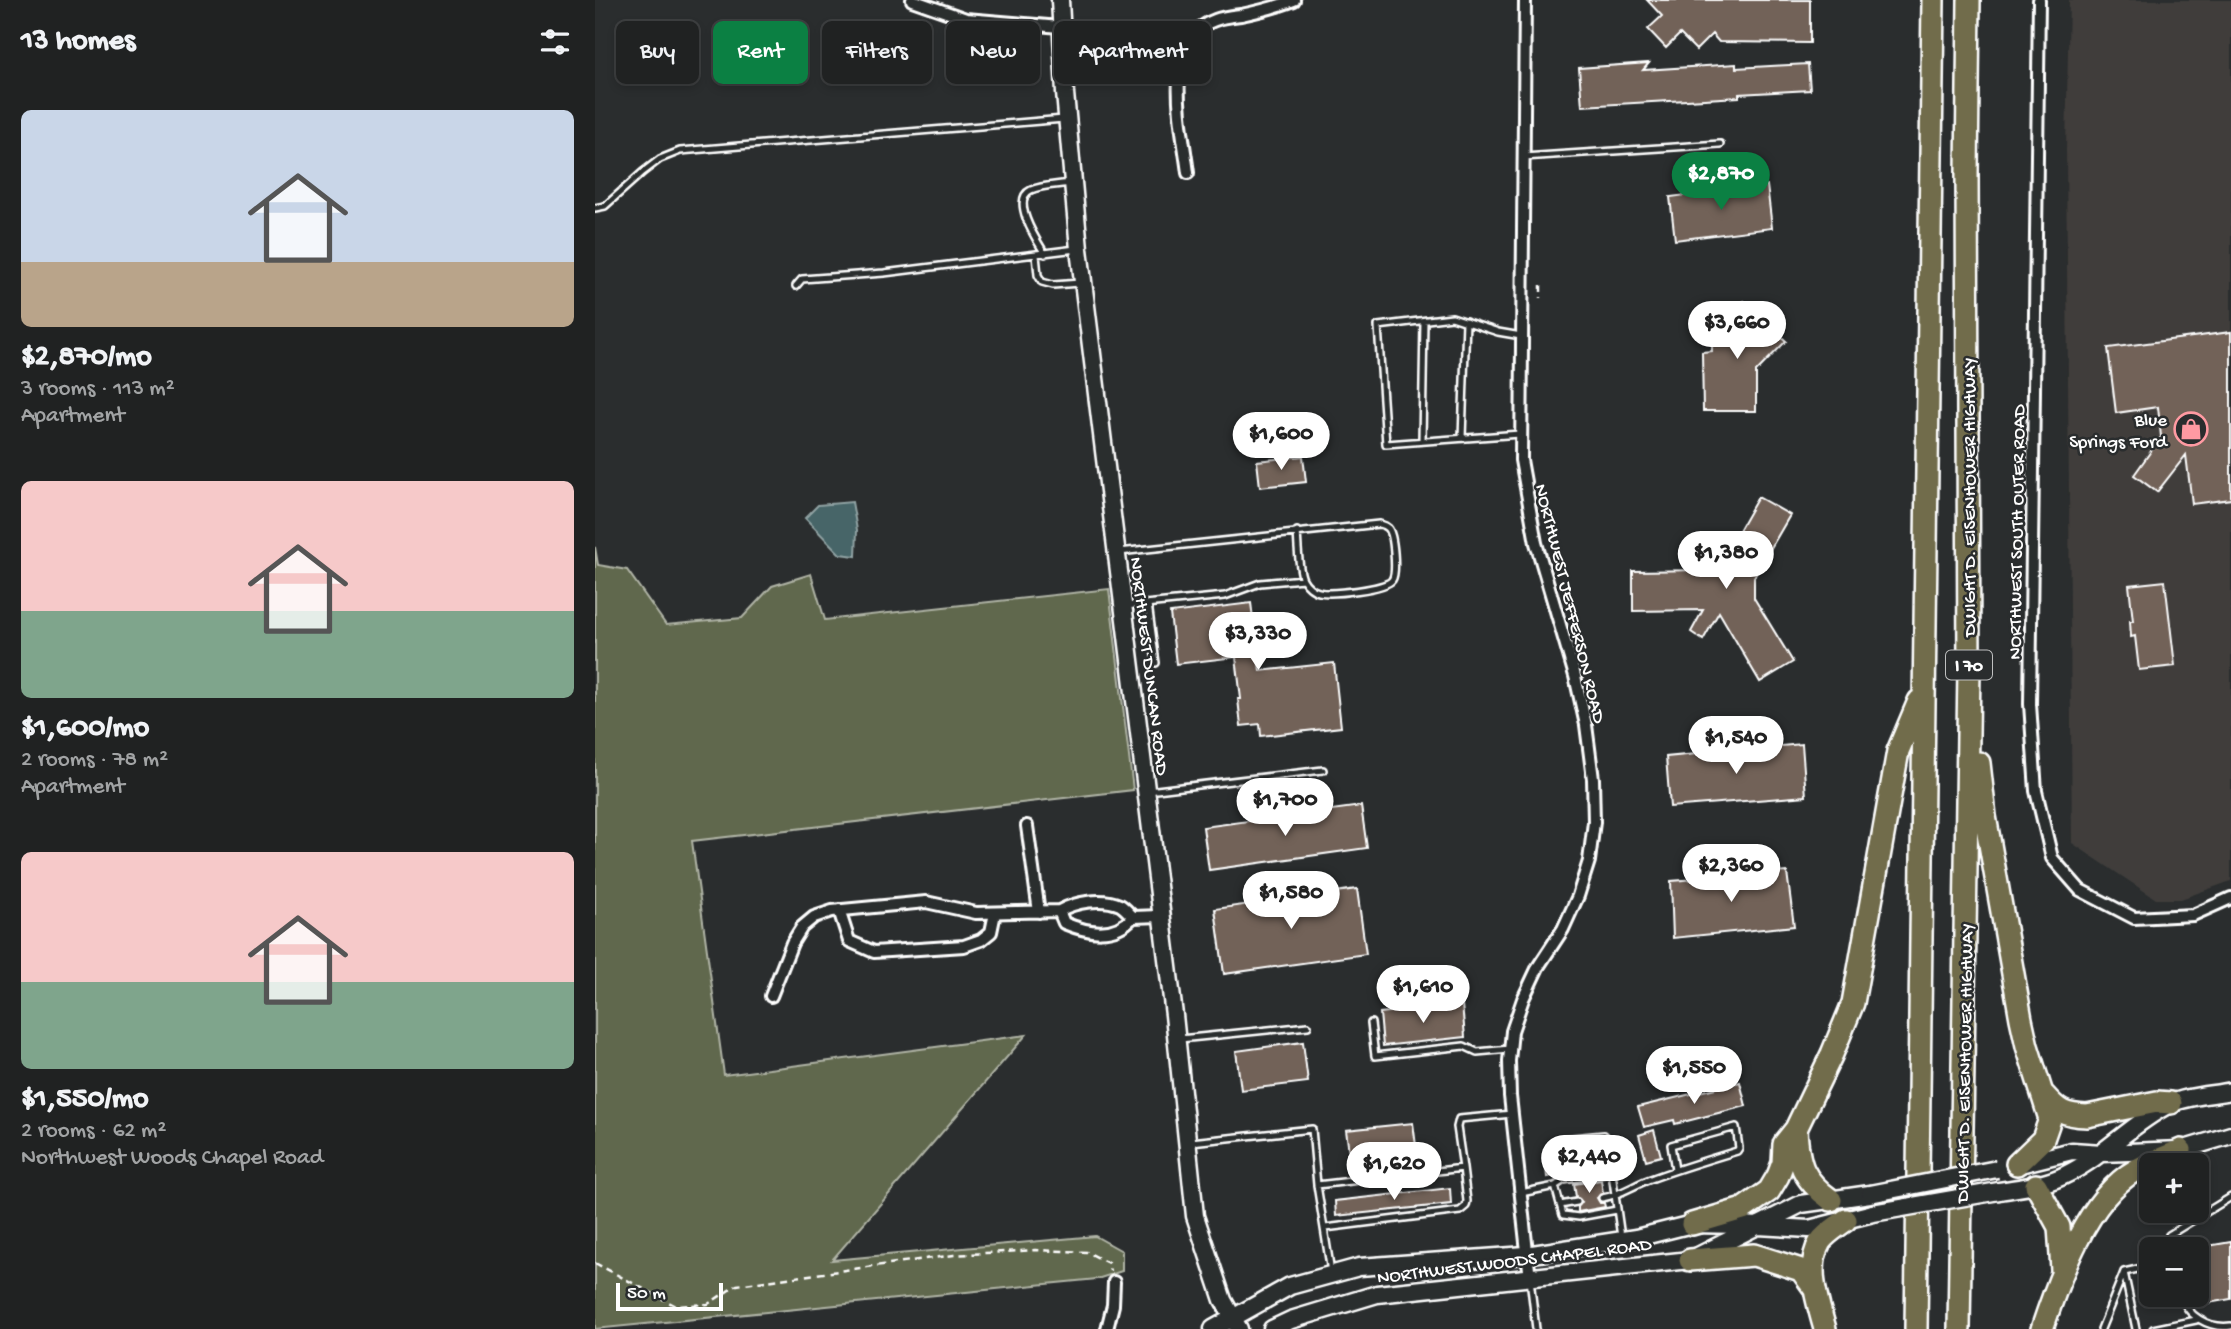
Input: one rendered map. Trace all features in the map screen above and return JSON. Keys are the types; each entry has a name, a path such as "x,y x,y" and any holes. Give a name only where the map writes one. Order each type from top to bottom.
{"highway":[{"name":"DWIGHT D. EISENHOWER HIGHWAY","path":"1916,1329 1933,0"},
{"name":"DWIGHT D. EISENHOWER HIGHWAY","path":"1959,1329 1969,669 1966,173 1969,0"},
{"path":"1969,669 1987,829 2021,1019 2050,1119 2043,1139 2007,1167"},
{"path":"1692,1224 1743,1209 1769,1191 1783,1163 1784,1144 1796,1129 1832,1054 1853,1003 1898,751 1924,689"},
{"path":"2044,1095 2057,1110 2078,1116 2157,1102 2171,1103"},
{"path":"1796,1129 1798,1155 1803,1173 1815,1188 1831,1200"},
{"path":"2042,1329 2062,1270 2102,1200 2134,1171 2181,1150"},
{"path":"2036,1185 2059,1227 2062,1270"},
{"path":"1825,1329 1814,1289 1814,1260 1821,1241 1846,1220"},
{"path":"1690,1260 1753,1255 1801,1270 1814,1289"}],"main road":[{"name":"NORTHWEST DUNCAN ROAD","path":"1060,0 1060,21"},
{"name":"NORTHWEST DUNCAN ROAD","path":"1064,84 1079,249 1177,1039 1195,1216 1223,1300 1236,1323"},
{"name":"NORTHWEST WOODS CHAPEL ROAD","path":"1213,1329 1236,1323 1290,1286 1359,1268 1526,1255 1621,1240 1692,1224 1809,1229 1873,1213 2036,1185 2065,1175 2102,1153 2129,1129 2171,1103 2231,1091"},
{"name":"NORTHWEST WOODS CHAPEL ROAD","path":"1272,1329 1291,1320 1377,1294 1690,1260 1801,1205 2007,1167 2072,1151 2102,1153 2181,1150 2231,1135"}],"street":[{"path":"912,0 966,19 1054,26"},
{"path":"1188,173 1178,70 1190,38 1197,28 1216,19 1275,8 1294,0"},
{"name":"NORTHWEST JEFFERSON ROAD","path":"1525,0 1520,434 1525,486 1536,543 1572,664 1585,725 1593,779 1594,822 1589,861 1578,896 1563,929 1538,967 1512,1031 1510,1096 1529,1279"},
{"name":"NORTHWEST SOUTH OUTER ROAD","path":"2039,0 2030,704 2036,792 2052,858 2080,890 2134,918 2193,915 2231,898"},
{"path":"1027,826 1039,912"},
{"path":"771,996 801,927 814,917 839,910 926,902 976,913 1039,912 1059,911 1071,904 1099,902 1121,905 1133,917"},
{"path":"839,910 849,941 874,952 964,946 981,940 991,932 995,913"},
{"path":"1059,911 1064,923 1084,932 1124,927 1133,917 1161,916"},
{"path":"1107,1329 1113,1305 1114,1282"}],"lane":[{"path":"595,208 613,201 660,159 680,151 1067,119"},
{"path":"1523,157 1720,144"},
{"path":"1045,254 1025,217 1024,194 1033,189 1073,182"},
{"path":"796,286 802,279 884,273 1079,249"},
{"path":"1036,255 1038,275 1042,282 1053,285 1083,283"},
{"path":"1520,434 1386,444 1378,326 1451,317 1498,332 1521,336"},
{"path":"1422,441 1424,321"},
{"path":"1462,438 1466,321"},
{"path":"1115,552 1297,531 1372,523 1386,526 1391,531 1394,579 1386,586 1319,593 1303,579 1297,531"},
{"path":"1122,607 1225,596 1260,583 1303,579"},
{"path":"1149,604 1156,663"},
{"path":"1146,792 1322,771"},
{"path":"1371,1023 1375,1056 1464,1045 1477,1052 1510,1049"},
{"path":"1177,1039 1308,1026"},
{"path":"1325,1228 1460,1211 1467,1201 1457,1127 1459,1119 1513,1113"},
{"path":"1602,1198 1615,1196 1634,1185 1675,1170 1737,1151 1739,1147 1736,1127 1671,1144 1675,1170"},
{"path":"1188,1143 1312,1129 1317,1185 1332,1275"},
{"path":"1562,1139 1604,1135 1607,1138 1621,1240"},
{"path":"1317,1185 1462,1168"},
{"path":"1521,1194 1555,1186 1564,1180 1612,1173"},
{"path":"1555,1186 1563,1215 1577,1217 1617,1210"},
{"path":"2169,1237 2231,1197"},
{"path":"1560,1205 1577,1202"},
{"path":"2124,1272 2139,1269"},
{"path":"2101,1329 2124,1272"},
{"path":"2124,1272 2136,1329"},
{"path":"1529,1279 1536,1329"},
{"path":"2186,1307 2196,1320 2210,1327 2225,1329 2231,1325"},
{"path":"2153,1329 2196,1320"}],"path":[{"path":"1541,285 1541,298"},
{"path":"595,1263 676,1306 708,1304 737,1285 954,1255 1035,1250 1087,1252 1108,1263 1114,1282"}],"shaded area":[{"path":"2069,0 2231,0 2231,881 2181,899 2156,899 2072,843 2066,150"}],"green space":[{"path":"595,547 598,565 627,570 666,625 742,618 772,586 811,574 825,620 1109,589 1133,790 692,841 724,1075 1026,1035 832,1260 1095,1236 1122,1251 1122,1271 1097,1279 595,1329"}],"water":[{"path":"852,502 857,530 856,556 840,554 805,518 818,505"}],"building":[{"path":"1647,0 1810,0 1810,43 1719,42 1712,34 1696,50 1680,34 1666,48 1648,29 1662,16"},
{"path":"1649,63 1643,70 1736,64 1736,68 1808,64 1810,90 1582,106 1579,68"},
{"path":"1767,185 1772,228 1675,240 1670,197"},
{"path":"1744,301 1786,341 1756,372 1756,411 1703,411 1702,352 1712,351 1712,334"},
{"path":"2231,332 2231,499 2192,504 2186,455 2157,492 2134,475 2161,437 2158,407 2116,413 2108,348"},
{"path":"1303,456 1306,482 1260,487 1257,461"},
{"path":"1758,497 1790,515 1754,577 1754,598 1793,662 1760,682 1719,612 1703,640 1691,632 1703,610 1633,611 1633,571 1707,570 1721,562"},
{"path":"2165,581 2175,666 2139,670 2135,636 2131,637 2130,621 2133,621 2129,585"},
{"path":"1251,603 1260,671 1334,663 1341,727 1261,736 1260,724 1241,726 1236,657 1176,664 1170,613"},
{"path":"1802,744 1806,796 1670,807 1666,757"},
{"path":"1361,806 1367,848 1209,870 1203,827"},
{"path":"1787,872 1794,926 1673,938 1671,881"},
{"path":"1357,889 1366,954 1224,974 1215,909"},
{"path":"1462,1004 1465,1037 1383,1046 1380,1013"},
{"path":"1303,1042 1308,1082 1241,1090 1236,1051"},
{"path":"1740,1082 1746,1106 1675,1124 1674,1120 1644,1127 1638,1107"},
{"path":"1413,1123 1417,1153 1350,1160 1346,1130"},
{"path":"1654,1130 1661,1156 1646,1160 1639,1135"},
{"path":"1576,1147 1576,1154 1600,1151 1602,1169 1547,1177 1544,1151"},
{"path":"1601,1180 1603,1193 1597,1198 1605,1207 1578,1212 1582,1202 1576,1197 1574,1184"},
{"path":"1450,1188 1451,1204 1336,1216 1335,1201"},
{"path":"2231,1242 2231,1299 2209,1303 2209,1246"}],"place":[{"name":"Blue Springs Ford","path":"2191,429"}]}
